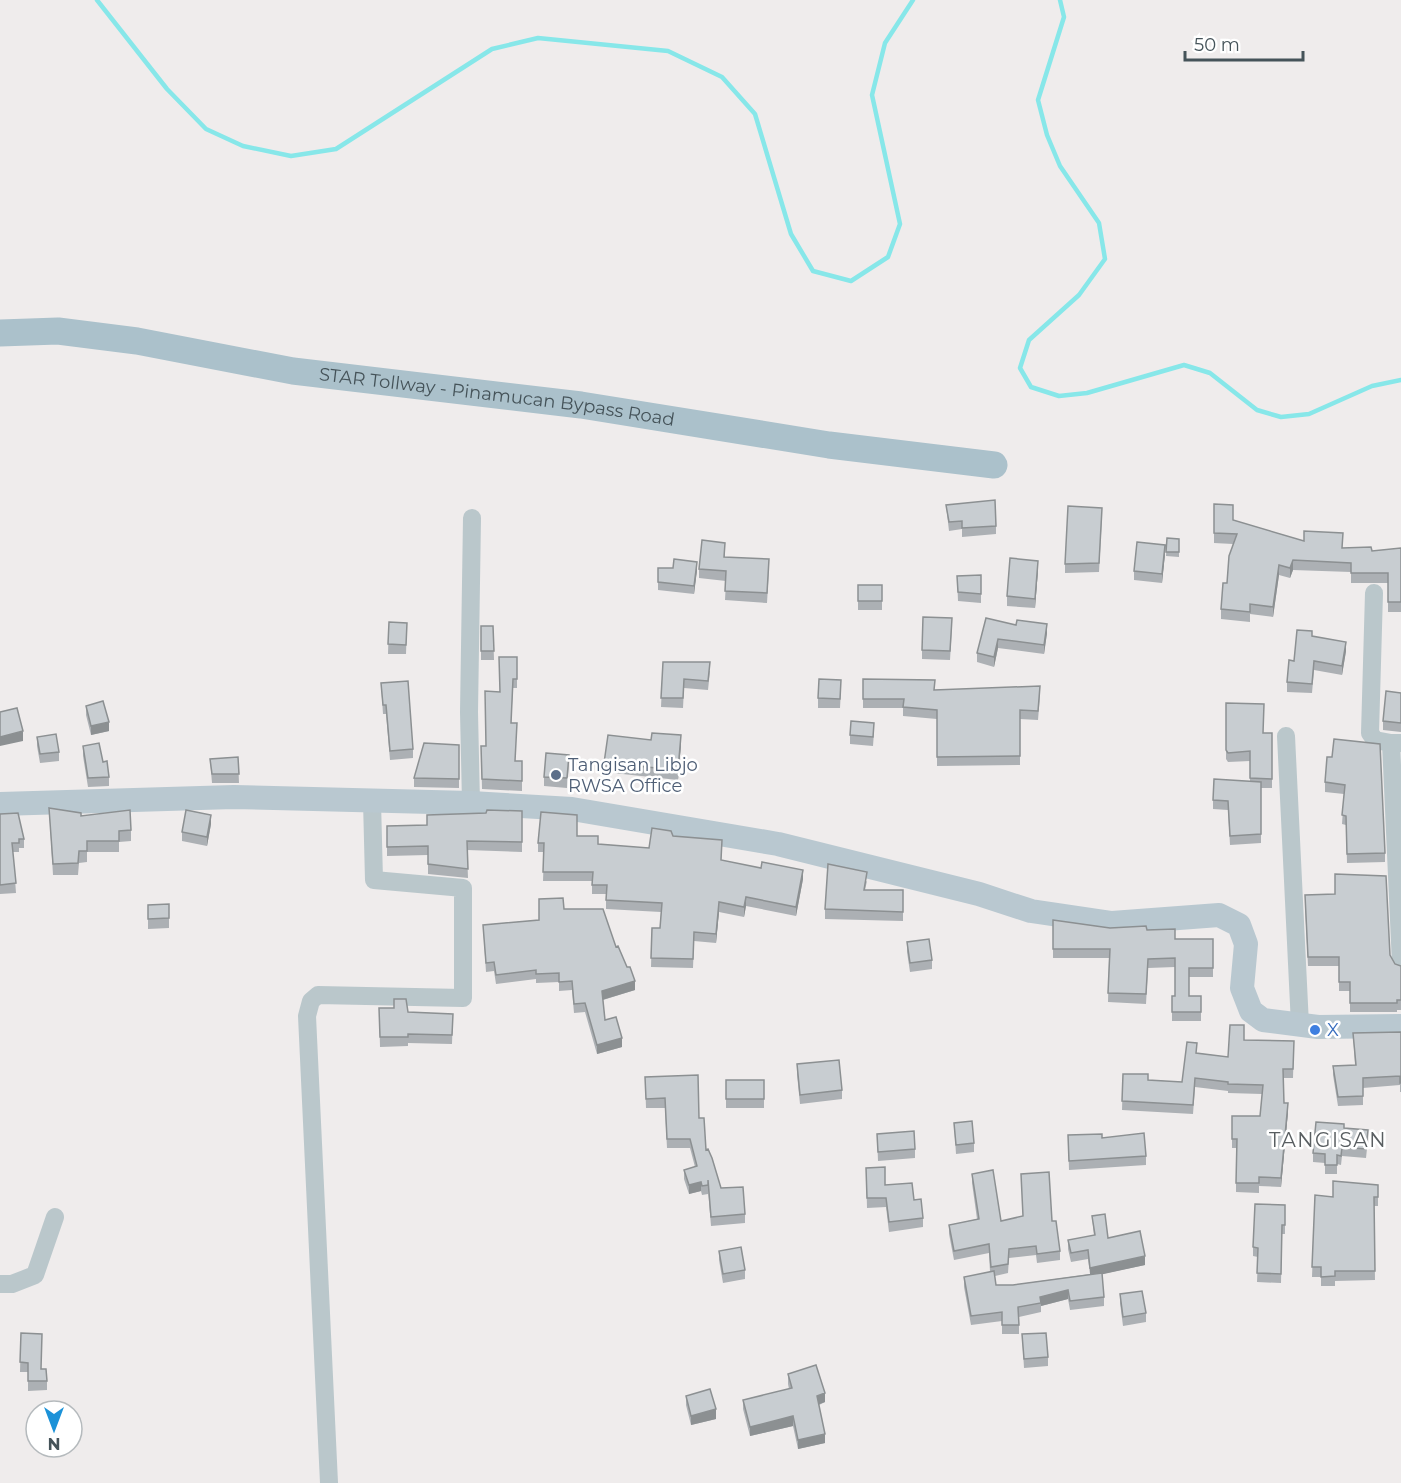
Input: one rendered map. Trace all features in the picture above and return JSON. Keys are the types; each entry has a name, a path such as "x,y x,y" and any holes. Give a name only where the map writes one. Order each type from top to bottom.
{"main road":[{"name":"STAR Tollway - Pinamucan Bypass Road","path":"0,333 58,331 137,341 293,371 581,405 829,445 994,465"}],"street":[{"path":"471,803 469,712 472,518"},
{"path":"1374,594 1370,733 1375,740 1396,743 1401,964"},
{"path":"1286,736 1300,1025"},
{"path":"0,804 234,797 471,803 572,809 778,844 1042,912 1112,922 1219,915 1239,925 1246,945 1242,988 1251,1011 1263,1020 1300,1025 1401,1026"},
{"path":"329,1483 307,1016 311,1001 318,995 463,999 463,888 374,879 372,801"},
{"path":"0,1284 12,1284 35,1275 55,1217"}],"building":[{"path":"995,500 996,526 962,528 962,521 949,522 946,505"},
{"path":"1214,504 1233,505 1233,520 1304,541 1304,531 1343,533 1342,548 1371,547 1372,551 1401,548 1401,602 1388,602 1388,573 1351,573 1351,563 1293,560 1290,568 1279,565 1273,607 1250,604 1250,612 1221,609 1223,583 1227,583 1229,556 1237,534 1214,533"},
{"path":"1068,506 1102,508 1099,563 1065,564"},
{"path":"1167,538 1179,539 1179,552 1166,552"},
{"path":"702,540 725,543 724,557 769,559 767,593 725,591 726,571 699,569"},
{"path":"1137,542 1165,545 1162,574 1134,571"},
{"path":"1010,558 1038,561 1035,599 1007,596"},
{"path":"674,559 697,562 694,586 658,582 658,568 673,568"},
{"path":"981,575 981,594 958,592 957,576"},
{"path":"858,585 882,585 882,601 858,601"},
{"path":"923,617 952,618 950,651 922,650"},
{"path":"986,618 1016,625 1017,620 1047,624 1044,645 998,639 994,657 977,653"},
{"path":"389,622 407,623 406,645 388,644"},
{"path":"481,626 493,626 494,651 481,651"},
{"path":"1297,630 1312,631 1312,636 1346,642 1342,666 1314,661 1312,684 1287,682 1289,660 1294,661"},
{"path":"499,657 517,657 517,679 513,679 511,723 517,723 515,761 522,761 522,781 482,779 481,746 486,746 485,691 500,692"},
{"path":"663,662 710,662 708,681 684,679 683,698 661,698"},
{"path":"819,679 841,680 840,699 818,698"},
{"path":"863,679 935,680 934,690 1040,686 1038,711 1020,710 1020,756 937,757 937,710 903,707 904,699 863,699"},
{"path":"408,681 413,749 390,751 386,705 383,705 381,683"},
{"path":"1386,691 1401,693 1401,723 1383,721"},
{"path":"103,701 109,722 91,726 86,706"},
{"path":"1226,703 1264,704 1263,733 1272,733 1272,779 1250,778 1250,751 1228,753 1226,750"},
{"path":"17,708 23,731 0,737 0,712"},
{"path":"851,721 874,723 873,737 850,735"},
{"path":"652,733 681,735 678,770 604,763 608,735 651,740"},
{"path":"56,734 59,752 40,754 37,737"},
{"path":"1334,739 1380,744 1385,853 1347,854 1346,816 1342,815 1345,785 1325,782 1327,757 1332,757"},
{"path":"99,743 103,762 107,761 109,777 88,778 83,746"},
{"path":"424,743 459,745 459,779 414,778"},
{"path":"546,753 569,755 567,778 544,777"},
{"path":"238,757 239,774 212,774 210,759"},
{"path":"1214,779 1261,782 1261,834 1230,836 1228,801 1213,800"},
{"path":"49,808 81,813 81,816 130,810 131,830 119,831 119,841 87,841 87,851 79,851 78,863 53,864"},
{"path":"186,810 211,815 207,837 182,832"},
{"path":"487,810 522,811 522,842 467,841 468,869 428,864 428,846 387,847 387,826 427,825 427,815 486,813"},
{"path":"541,812 577,815 577,836 598,836 598,844 649,848 652,828 671,831 673,836 722,840 721,860 761,868 762,862 803,870 796,907 746,897 744,907 719,902 716,934 694,932 693,959 651,958 652,928 660,928 662,903 606,900 607,885 592,885 593,872 543,872 544,843 538,843"},
{"path":"18,813 24,839 19,839 19,843 12,843 16,883 0,885 0,814"},
{"path":"828,864 867,872 864,890 903,890 903,912 825,909"},
{"path":"1335,874 1386,876 1390,955 1395,964 1401,966 1401,1000 1397,1000 1397,1003 1350,1003 1350,982 1339,982 1339,957 1308,957 1305,895 1335,894"},
{"path":"563,898 564,909 603,909 616,947 618,946 627,967 630,967 635,981 602,991 605,1020 616,1017 622,1038 597,1045 585,1003 574,1004 572,981 559,982 559,973 536,974 536,970 496,975 494,962 486,963 483,925 539,920 539,899"},
{"path":"169,904 169,918 148,919 148,905"},
{"path":"1053,920 1110,928 1146,926 1147,930 1175,929 1175,939 1213,939 1213,968 1189,968 1189,996 1201,996 1201,1012 1172,1012 1172,996 1175,996 1175,958 1148,959 1146,994 1108,993 1110,949 1053,949"},
{"path":"929,939 932,960 910,963 907,942"},
{"path":"394,999 406,999 408,1012 453,1014 452,1035 408,1034 408,1037 380,1037 379,1008 394,1008"},
{"path":"1230,1025 1244,1025 1244,1040 1294,1041 1293,1069 1283,1069 1284,1103 1288,1103 1281,1178 1259,1177 1259,1183 1236,1183 1237,1139 1232,1139 1232,1116 1260,1116 1263,1085 1228,1084 1228,1082 1195,1078 1193,1105 1122,1101 1123,1074 1148,1074 1148,1080 1182,1082 1187,1042 1197,1043 1196,1053 1228,1057"},
{"path":"1401,1032 1401,1083 1400,1076 1363,1078 1363,1096 1338,1097 1333,1066 1356,1065 1353,1033"},
{"path":"839,1060 842,1090 800,1095 797,1064"},
{"path":"698,1075 699,1118 704,1118 706,1150 708,1149 712,1158 721,1188 743,1187 745,1214 711,1217 708,1180 708,1185 702,1186 701,1182 689,1185 684,1170 697,1166 690,1139 667,1139 665,1098 646,1099 645,1077"},
{"path":"726,1080 764,1080 764,1099 726,1099"},
{"path":"972,1121 974,1143 956,1145 954,1123"},
{"path":"1316,1122 1344,1124 1344,1128 1368,1130 1366,1149 1342,1147 1341,1156 1337,1155 1337,1165 1325,1165 1325,1154 1313,1153"},
{"path":"914,1131 915,1149 878,1152 877,1134"},
{"path":"1144,1133 1146,1156 1069,1161 1068,1135 1102,1134 1102,1138"},
{"path":"885,1167 885,1185 912,1183 914,1200 921,1199 923,1218 889,1222 886,1198 867,1198 866,1168"},
{"path":"993,1170 1001,1221 1023,1216 1021,1174 1049,1172 1052,1221 1056,1221 1060,1251 1037,1254 1036,1246 1009,1249 1008,1264 991,1267 989,1244 954,1251 949,1225 979,1219 972,1174"},
{"path":"1333,1181 1378,1185 1378,1197 1374,1197 1375,1271 1335,1271 1335,1276 1321,1277 1321,1267 1312,1267 1315,1195 1333,1197"},
{"path":"1255,1204 1285,1205 1285,1225 1282,1225 1281,1274 1257,1273 1258,1248 1253,1247"},
{"path":"1105,1214 1108,1238 1140,1231 1145,1256 1090,1268 1088,1250 1071,1253 1068,1240 1095,1235 1092,1216"},
{"path":"741,1247 745,1270 723,1274 719,1251"},
{"path":"994,1271 996,1285 1013,1285 1102,1273 1104,1297 1070,1301 1068,1290 1040,1297 1041,1303 1018,1307 1019,1325 1002,1325 1002,1312 971,1316 964,1277"},
{"path":"1142,1291 1146,1313 1123,1317 1120,1294"},
{"path":"21,1333 42,1334 41,1369 46,1369 47,1381 28,1381 28,1363 20,1362"},
{"path":"1046,1333 1048,1357 1024,1359 1022,1334"},
{"path":"816,1365 825,1393 817,1396 825,1434 798,1440 793,1416 750,1427 743,1400 792,1388 788,1374"},
{"path":"710,1389 716,1409 691,1416 686,1396"}],"waterway":[{"path":"97,0 167,89 206,129 243,146 291,156 336,149 492,49 538,38 668,51 722,77 755,114 791,234 813,271 851,281 888,257 900,224 872,95 885,43 913,0"},
{"path":"1060,0 1064,17 1038,100 1047,135 1060,166 1099,223 1105,259 1079,295 1029,340 1020,368 1031,387 1059,396 1087,393 1184,365 1210,373 1257,410 1281,417 1309,414 1372,386 1401,380"}],"place":[{"name":"Tangisan Libjo RWSA Office","path":"556,775"},
{"name":"X","path":"1315,1030"}],"district":[{"name":"TANGISAN","path":"1328,1140"}]}
